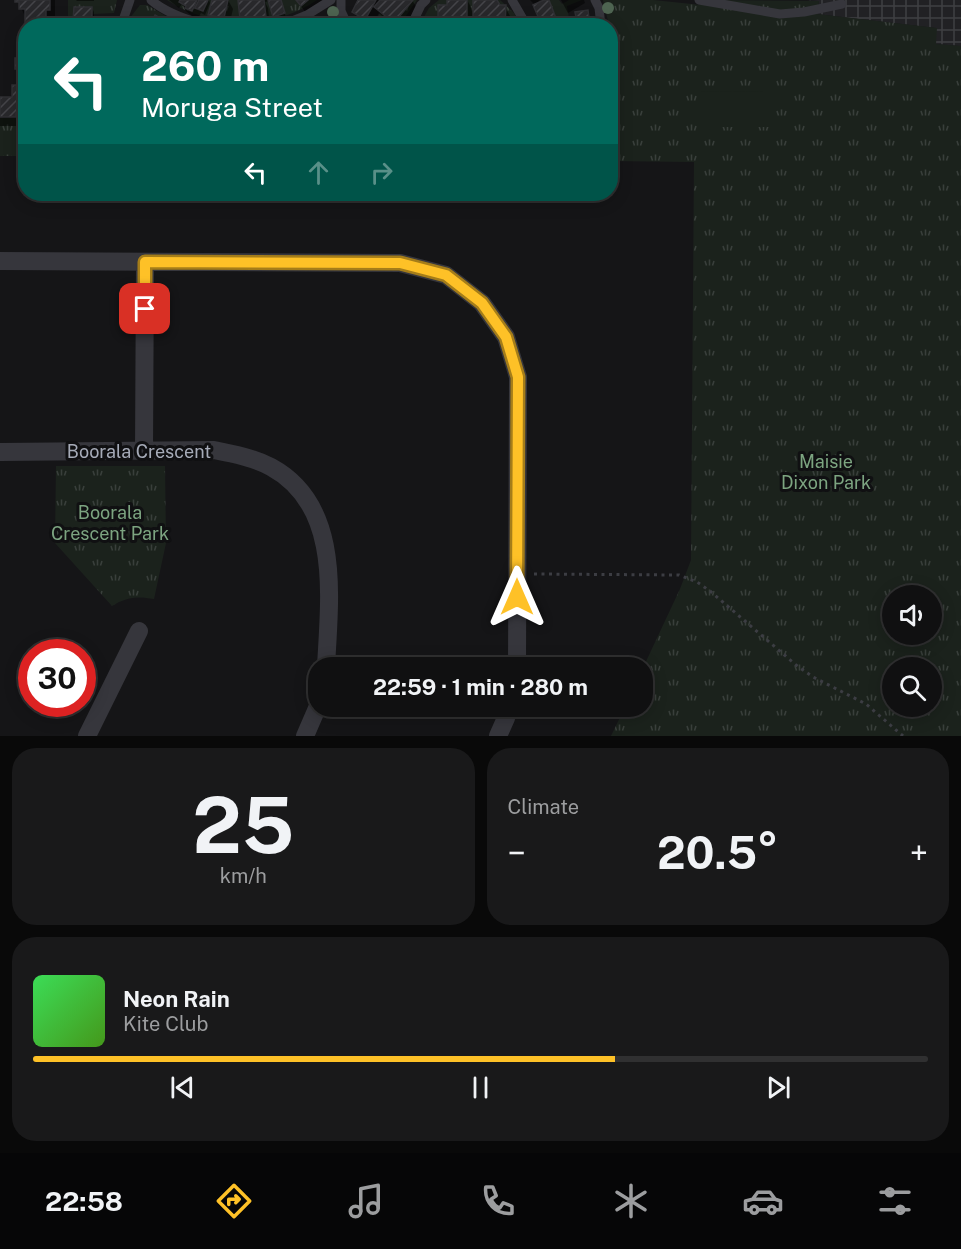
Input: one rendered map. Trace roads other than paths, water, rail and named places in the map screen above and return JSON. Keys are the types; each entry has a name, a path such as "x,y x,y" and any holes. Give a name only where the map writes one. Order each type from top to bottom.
{"street":[{"path":"0,261 400,263 446,275 482,303 506,337 518,377 517,657"},
{"path":"144,450 145,262"},
{"name":"Boorala Crescent","path":"0,452 214,450 272,468 293,483 311,506 323,536 330,575 326,657"},
{"path":"87,736 139,631"},
{"path":"305,736 313,717"},
{"path":"498,736 506,717"}],"lane":[{"path":"124,18 130,0"},
{"path":"151,0 184,18"},
{"path":"300,18 331,0"},
{"path":"341,0 341,11 344,18"},
{"path":"415,18 426,0"},
{"path":"512,0 524,18"},
{"path":"595,0 600,18"},
{"path":"699,0 780,14 804,12 842,4"}],"park label":[{"name":"Maisie Dixon Park","path":"826,471"},
{"name":"Boorala Crescent Park","path":"110,522"}]}
